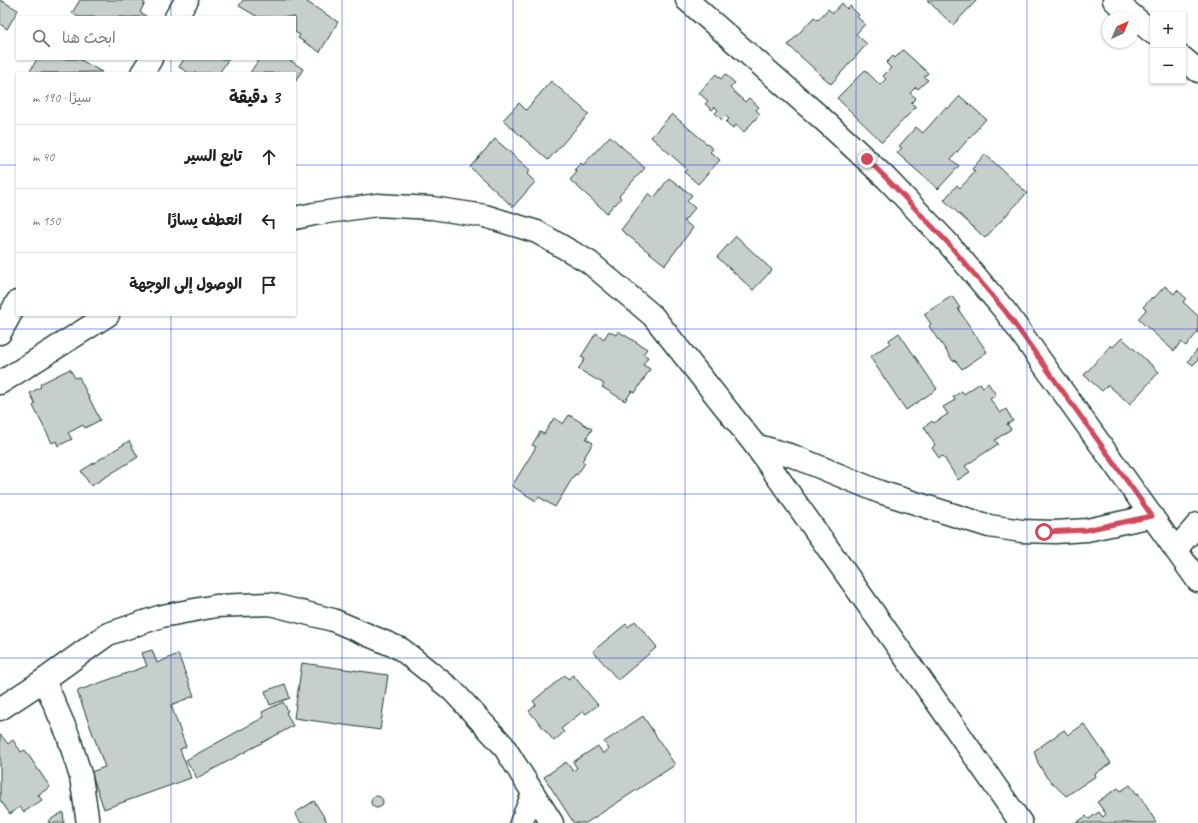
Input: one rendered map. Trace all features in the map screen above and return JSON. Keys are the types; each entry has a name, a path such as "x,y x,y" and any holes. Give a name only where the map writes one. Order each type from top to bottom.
{"street":[{"path":"177,16 187,0"},
{"path":"687,0 833,128 886,178 947,242 1006,312 1198,582"},
{"path":"1114,0 1150,30"},
{"path":"143,72 150,60"},
{"path":"1186,61 1198,71"},
{"path":"296,218 377,205 432,208 485,216 537,232 589,262 653,316 755,445 1021,823"},
{"path":"0,333 16,304"},
{"path":"0,383 106,316"},
{"path":"755,445 793,456 880,492 989,526 1022,532 1086,530 1152,516"},
{"path":"1176,549 1198,524"},
{"path":"0,708 44,680 108,634 162,616 216,606 270,604 333,620 401,649 452,690 503,745 552,823"},
{"path":"44,680 68,735 81,777 88,823"},
{"path":"521,823 534,794"}],"building":[{"path":"0,0 18,10 7,29 0,24"},
{"path":"80,0 140,0 145,3 140,12 146,16 76,16 72,13"},
{"path":"243,0 308,0 307,2 338,22 320,52 298,38 300,35 296,33 296,16 256,16 239,6"},
{"path":"927,0 975,0 976,1 953,25"},
{"path":"842,3 847,9 850,6 859,15 857,17 865,24 856,34 867,44 831,84 788,45 814,17 818,20 828,9 833,13"},
{"path":"903,50 928,73 924,77 928,80 918,89 916,87 910,93 916,98 911,103 916,107 882,142 837,98 865,70 880,85 886,79 883,76 891,68 886,63 893,56 895,58"},
{"path":"36,60 81,60 102,72 30,72"},
{"path":"183,60 228,60 220,72 187,72 179,67"},
{"path":"258,60 290,60 303,69 296,80 296,72 251,72"},
{"path":"716,74 721,79 725,74 735,83 730,88 745,102 749,98 759,107 756,110 760,114 744,132 736,125 733,128 726,122 729,119 726,116 722,120 715,113 718,110 715,107 712,110 705,104 708,101 699,93"},
{"path":"551,81 589,114 548,160 503,120 519,103 526,110"},
{"path":"960,96 986,119 951,159 959,166 938,189 897,153 902,148 899,146 916,127 923,133 946,107 948,109"},
{"path":"672,114 713,149 710,152 720,160 698,184 684,172 687,169 651,137"},
{"path":"610,136 645,168 619,196 621,198 607,213 570,180 577,172 575,169 581,163 583,165"},
{"path":"495,139 530,170 527,174 535,182 513,207 470,167"},
{"path":"985,154 1027,193 985,238 944,200 957,185 960,188 975,172 972,169"},
{"path":"669,178 692,195 687,201 695,208 684,221 693,228 665,265 621,230 649,193 654,198"},
{"path":"736,236 772,270 753,290 717,257"},
{"path":"1165,286 1174,294 1177,290 1186,298 1183,302 1198,316 1198,332 1186,346 1181,342 1174,351 1138,319 1146,310 1143,307"},
{"path":"952,296 960,308 958,309 987,352 962,369 955,360 953,361 938,340 929,326 931,324 924,314"},
{"path":"609,331 616,335 618,331 647,349 643,354 648,357 643,365 650,369 635,393 632,391 625,401 602,387 604,384 578,369 585,359 581,357 596,333 604,339"},
{"path":"899,333 937,389 906,410 870,357 890,343 889,340"},
{"path":"1122,338 1159,372 1130,404 1108,385 1102,391 1084,375 1111,345 1113,347"},
{"path":"1198,349 1198,360 1193,365 1188,361"},
{"path":"70,369 75,378 79,377 100,420 85,428 83,425 68,433 72,439 58,446 56,441 52,443 33,406 35,404 30,393 41,387 40,384"},
{"path":"980,383 983,387 988,383 996,395 990,399 1000,413 1006,409 1013,421 1007,424 1011,429 995,440 998,444 965,466 970,472 958,480 943,456 939,458 932,448 935,445 924,427 932,421 934,423 948,414 943,407 955,400 953,397 962,391 964,394"},
{"path":"569,415 592,429 586,439 593,443 582,461 585,463 577,475 575,474 555,507 539,497 536,501 512,486 536,447 532,445 540,432 544,434 554,418 563,424"},
{"path":"129,441 138,457 91,486 81,471"},
{"path":"635,621 657,647 618,680 593,651 626,624 628,627"},
{"path":"152,650 157,663 178,654 194,696 171,705 186,747 180,749 191,778 104,809 91,772 105,767 77,691 147,666 142,653"},
{"path":"302,663 388,675 380,730 294,718"},
{"path":"565,675 568,679 573,675 598,705 586,714 583,711 561,729 564,732 554,741 529,711 536,705 533,701"},
{"path":"285,684 290,698 270,705 265,691"},
{"path":"283,702 293,726 197,778 186,760 264,717 262,712"},
{"path":"643,716 675,765 586,823 574,823 544,777 566,762 573,771 577,768 573,762 598,746 603,754 609,749 604,742"},
{"path":"1084,724 1111,763 1095,774 1096,776 1066,796 1047,778 1038,763 1034,751 1064,730 1068,735"},
{"path":"1,735 8,744 13,740 21,752 25,750 50,787 38,795 42,800 24,812 20,807 10,814 0,800"},
{"path":"1130,785 1137,794 1138,793 1156,822 1155,823 1076,823 1086,816 1089,819 1099,812 1103,817 1106,814 1097,802 1118,788 1121,791"},
{"path":"379,796 382,797 382,807 375,808 372,807 371,800 372,797"},
{"path":"314,801 328,823 301,823 295,813"},
{"path":"63,812 64,823 49,823 48,821"}],"route":[{"path":"867,159 947,242 1006,312 1152,516 1086,530 1044,532"}]}
